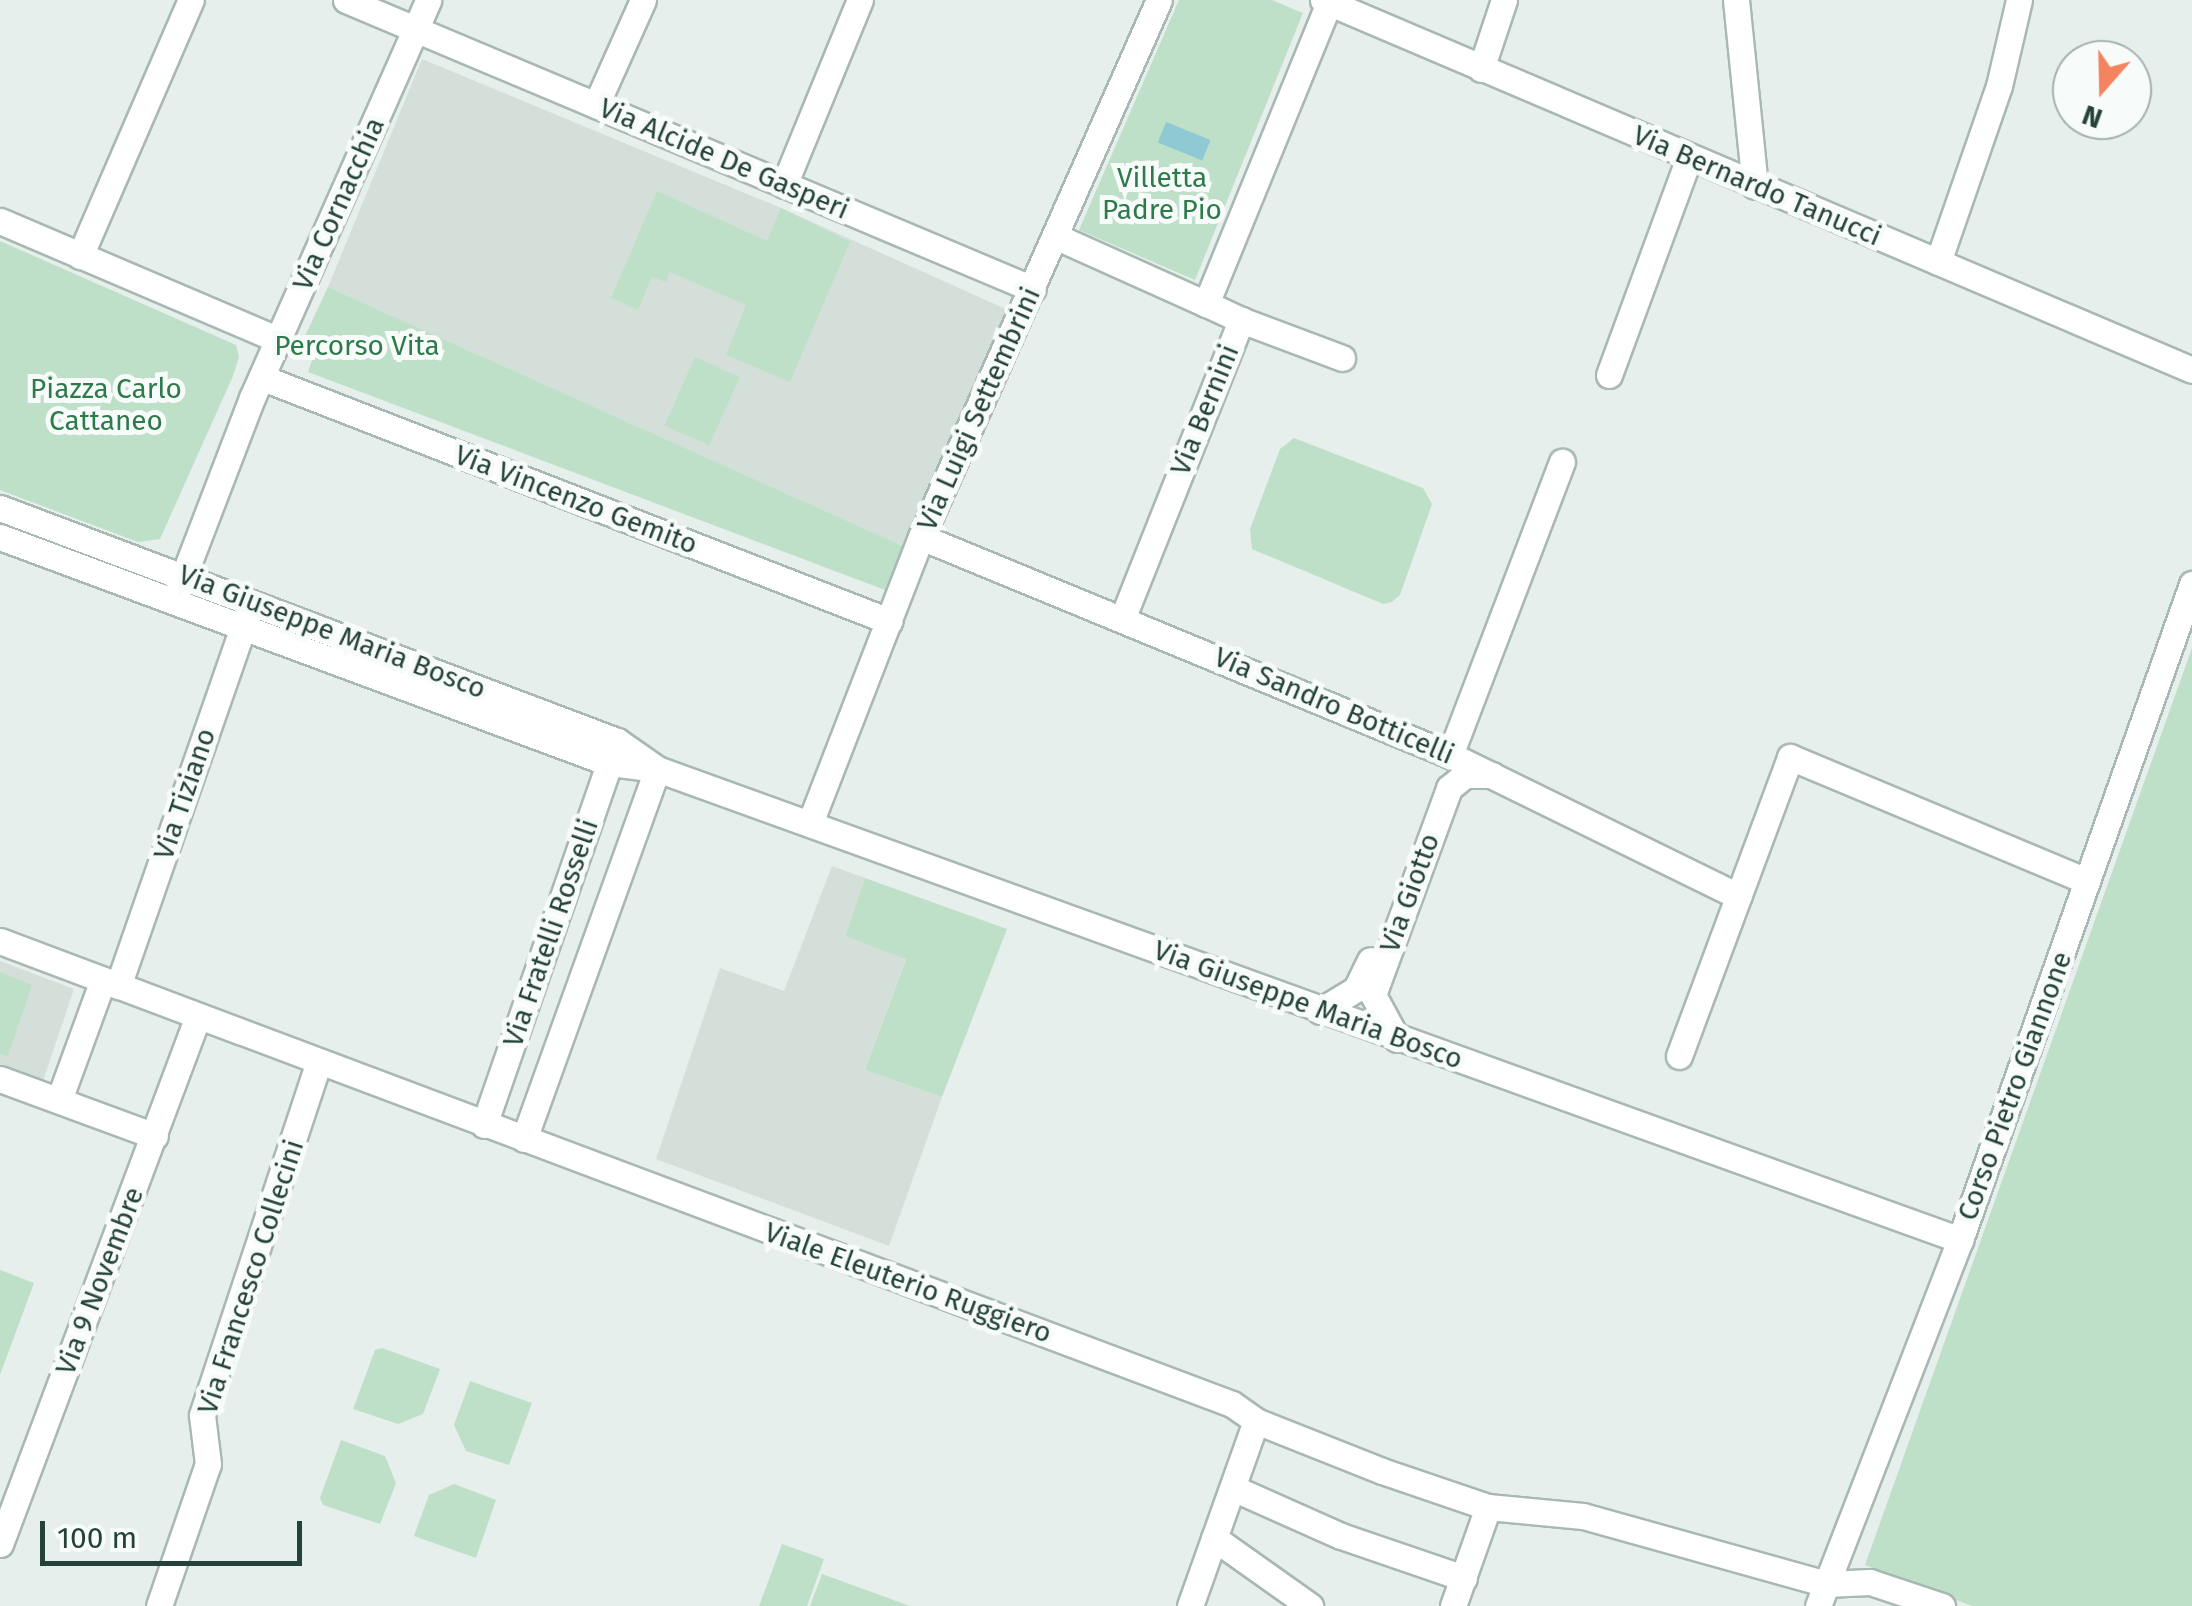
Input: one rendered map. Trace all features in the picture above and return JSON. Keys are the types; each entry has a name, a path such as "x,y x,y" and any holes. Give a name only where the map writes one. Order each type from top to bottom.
{"street":[{"path":"80,256 191,0"},
{"name":"Via Alcide De Gasperi","path":"346,0 1033,289"},
{"name":"Via Cornacchia","path":"263,378 428,0"},
{"path":"596,106 643,0"},
{"path":"784,184 860,0"},
{"name":"Via Luigi Settembrini","path":"810,824 924,532 1159,0"},
{"name":"Via Bernardo Tanucci","path":"1300,0 1326,4 2192,370"},
{"path":"1481,69 1504,0"},
{"path":"1736,0 1754,186"},
{"path":"1938,262 1999,86 2019,0"},
{"name":"Via Bernini","path":"1125,613 1241,320 1206,304 1326,4"},
{"path":"1609,374 1689,157"},
{"path":"0,221 279,340"},
{"path":"1057,238 1206,304"},
{"path":"1241,320 1342,358"},
{"path":"174,602 263,378"},
{"name":"Via Vincenzo Gemito","path":"263,378 889,621"},
{"name":"Via Giotto","path":"1320,1011 1356,989 1365,974 1436,781 1442,751 1562,462"},
{"name":"Via Giuseppe Maria Bosco","path":"0,508 252,602 614,752"},
{"name":"Via Sandro Botticelli","path":"924,532 1125,613 1442,751 1738,896"},
{"name":"Via Giuseppe Maria Bosco","path":"0,538 242,628 614,752 1960,1240"},
{"name":"Corso Pietro Giannone","path":"1822,1595 1960,1240 2192,584"},
{"name":"Via Tiziano","path":"59,1100 111,983 252,602"},
{"name":"Via Fratelli Rosselli","path":"484,1124 614,752"},
{"path":"1680,1056 1790,757 2087,882"},
{"name":"Via Fratelli Rosselli","path":"524,1139 657,768"},
{"name":"Via Giotto","path":"1397,1039 1373,995 1449,788 1464,775 1492,775"},
{"name":"Viale Eleuterio Ruggiero","path":"0,942 1232,1404 1256,1421 1382,1471 1488,1506 1583,1516 1822,1595 1870,1582 1942,1606"},
{"name":"Via 9 Novembre","path":"0,1544 198,1016"},
{"name":"Via Francesco Collecini","path":"160,1606 208,1464 202,1415 319,1062"},
{"path":"0,1079 155,1136"},
{"path":"1190,1606 1256,1421"},
{"path":"1233,1488 1341,1536 1464,1578"},
{"path":"1453,1606 1488,1506"},
{"path":"1214,1538 1310,1606"}],"shaded area":[{"path":"422,59 781,208 1008,310 903,546 328,287"},
{"path":"832,866 865,878 845,936 906,958 865,1070 942,1097 889,1246 656,1159 720,968 784,991"},
{"path":"0,961 74,989 43,1081 0,1065"}],"green space":[{"name":"Villetta Padre Pio","path":"1179,0 1272,0 1303,13 1195,280 1079,230"},
{"path":"657,191 767,241 781,208 850,242 790,382 726,355 746,305 670,272 666,282 652,277 638,310 611,298"},
{"name":"Piazza Carlo Cattaneo","path":"0,241 236,345 239,357 233,376 160,539 138,542 0,490"},
{"name":"Percorso Vita","path":"328,287 903,546 885,590 308,372 313,357 298,351"},
{"path":"695,357 740,377 709,445 664,426"},
{"path":"1294,438 1423,488 1432,504 1400,595 1392,602 1383,604 1252,549 1250,529 1280,449"},
{"path":"2192,648 2192,1606 1972,1606 1865,1565"},
{"path":"865,878 1007,929 942,1097 865,1070 906,959 845,936"},
{"path":"0,972 32,985 8,1056 0,1054"},
{"path":"0,1270 34,1283 0,1375"},
{"path":"382,1348 440,1369 423,1414 398,1424 353,1409 375,1350"},
{"path":"470,1381 532,1403 509,1465 466,1451 454,1425"},
{"path":"341,1440 385,1456 396,1483 380,1524 323,1505 320,1498"},
{"path":"454,1484 496,1500 476,1558 414,1536 429,1495"},
{"path":"782,1544 824,1559 807,1606 759,1606"},
{"path":"822,1574 910,1606 810,1606"}],"water":[{"path":"1166,122 1211,140 1202,160 1158,142"}]}
